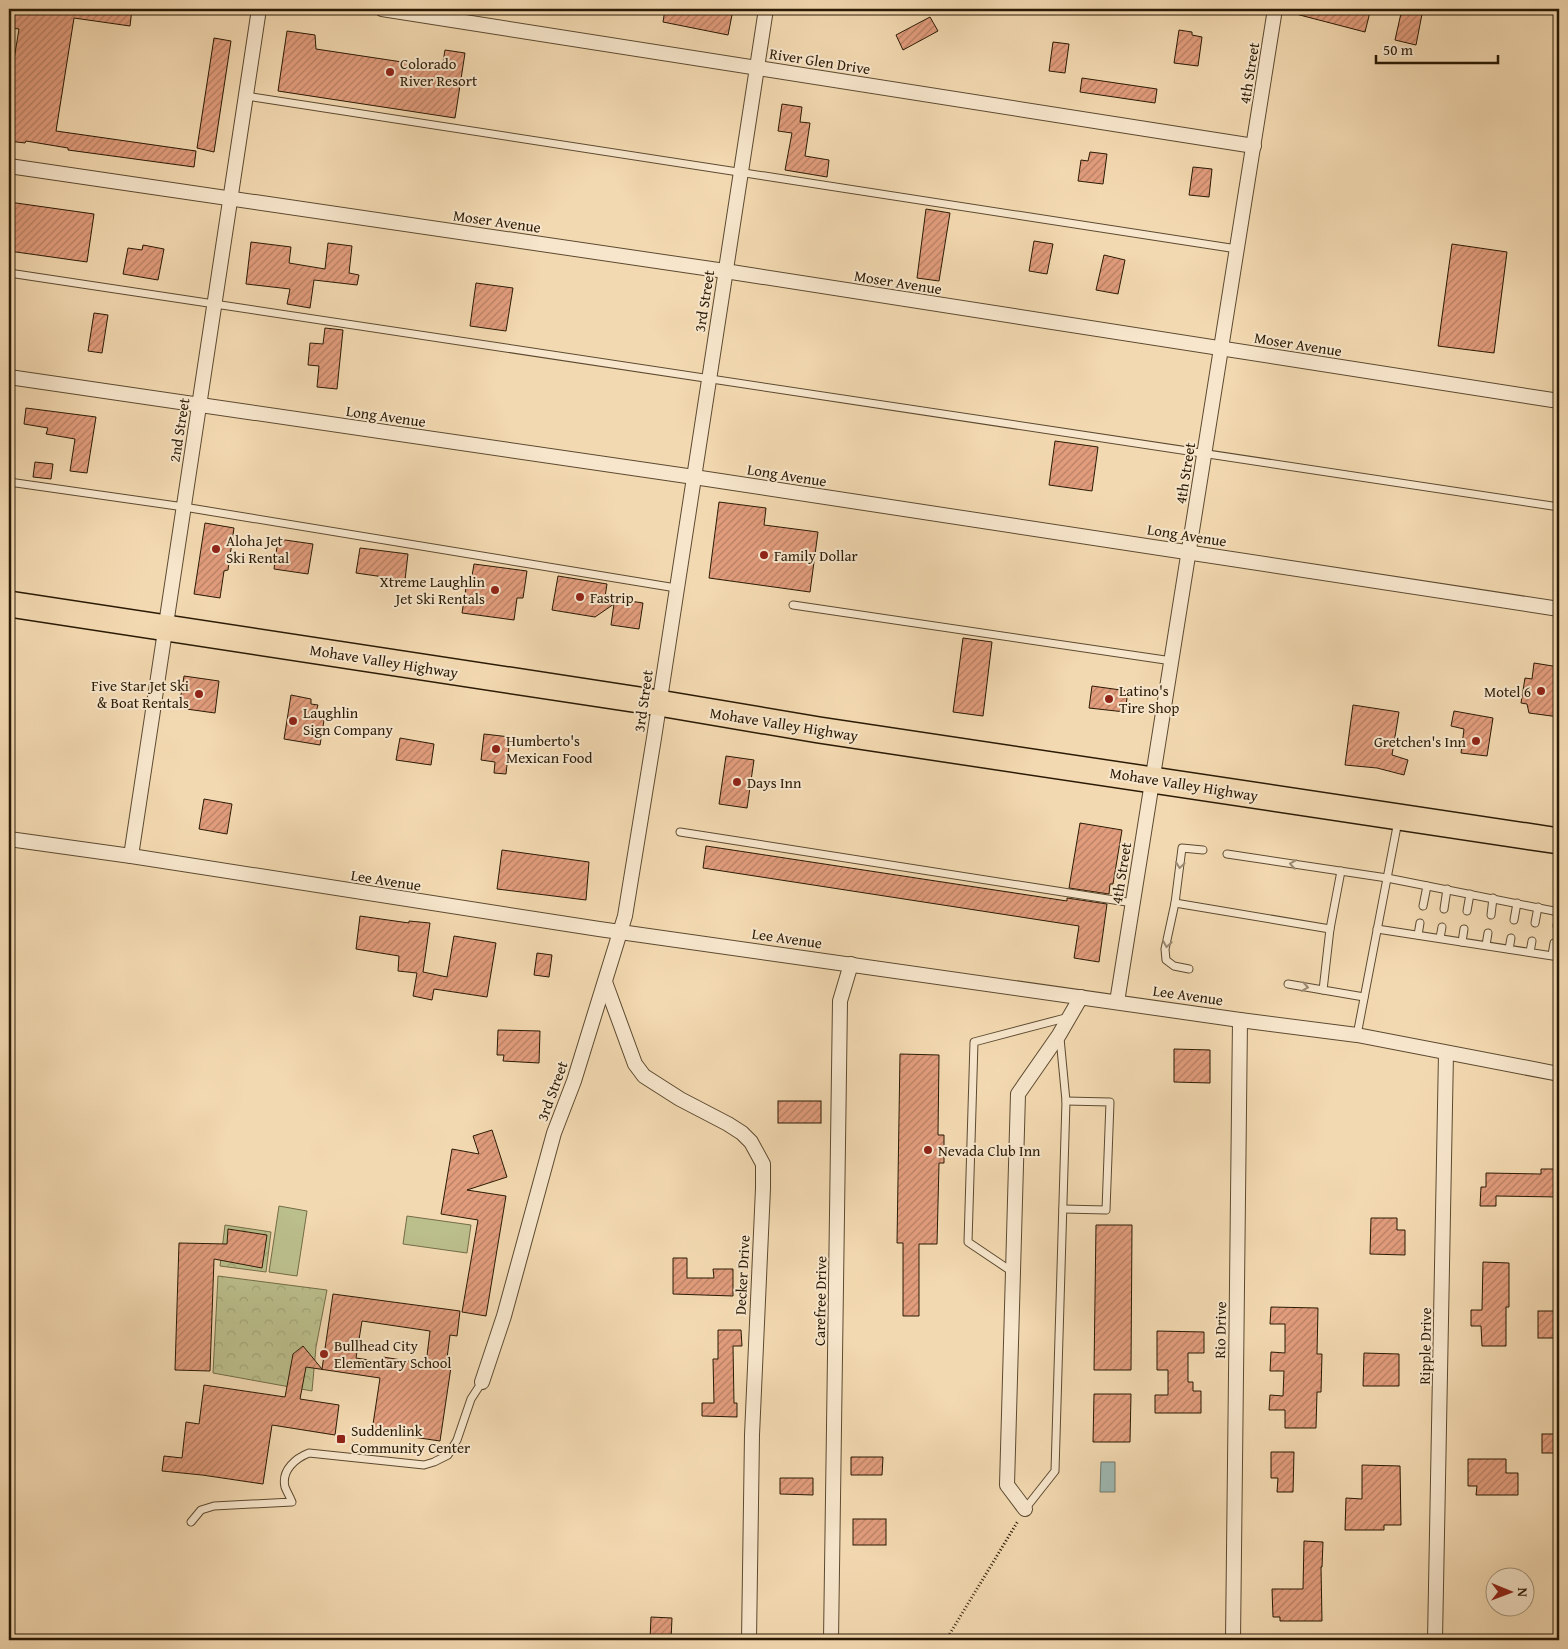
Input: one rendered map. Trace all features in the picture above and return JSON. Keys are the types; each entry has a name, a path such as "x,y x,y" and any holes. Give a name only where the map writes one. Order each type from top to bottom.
{"highway":[{"name":"Mohave Valley Highway","path":"9,604 659,703 819,730 1559,841"}],"street":[{"name":"2nd Street","path":"131,856 259,9"},
{"name":"River Glen Drive","path":"382,9 1254,146"},
{"name":"3rd Street","path":"482,1382 504,1316 554,1133 574,1082 625,916 766,9"},
{"name":"4th Street","path":"1117,1002 1275,9"},
{"name":"Moser Avenue","path":"9,166 725,271 1559,401"},
{"name":"Long Avenue","path":"9,377 694,477 1559,609"},
{"name":"Lee Avenue","path":"9,839 131,856 619,932 1240,1020 1357,1034 1559,1074"},
{"name":"Carefree Drive","path":"832,1640 840,1000 851,964"},
{"name":"Decker Drive","path":"605,982 635,1064 644,1076 680,1099 742,1133 751,1142 763,1164 752,1435 749,1640"},
{"path":"1025,1509 1007,1485 1018,1094 1059,1035 1081,997"},
{"name":"Rio Drive","path":"1233,1640 1240,1020"},
{"name":"Ripple Drive","path":"1435,1640 1446,1053"}],"lane":[{"path":"246,96 1238,249"},
{"path":"9,272 1559,507"},
{"path":"9,482 184,507 676,588"},
{"path":"793,605 1172,661"},
{"path":"1357,1034 1399,817"},
{"path":"680,832 1133,903"},
{"path":"1189,969 1174,966 1166,960 1165,949 1175,902 1182,848 1203,850"},
{"path":"1227,854 1387,878 1538,907 1559,913 1557,926"},
{"path":"1323,990 1330,929 1341,871"},
{"path":"1423,906 1427,886"},
{"path":"1444,910 1448,890"},
{"path":"1467,911 1470,894"},
{"path":"1491,915 1493,898"},
{"path":"1175,902 1330,929"},
{"path":"1514,920 1517,903"},
{"path":"1535,923 1538,907"},
{"path":"1418,935 1420,923"},
{"path":"1440,938 1442,927"},
{"path":"1377,928 1555,956 1554,943"},
{"path":"1462,942 1464,929"},
{"path":"1486,945 1488,933"},
{"path":"1509,949 1511,938"},
{"path":"1530,952 1532,941"},
{"path":"1288,984 1364,997"},
{"path":"1014,1274 968,1242 974,1042 1070,1017"},
{"path":"1025,1509 1055,1471 1066,1101 1059,1035"},
{"path":"1063,1209 1106,1210 1110,1102 1066,1101"},
{"path":"191,1522 201,1510 214,1506 292,1502 285,1486 284,1477 291,1464 298,1457 309,1453 424,1465 434,1462 448,1455 457,1440 471,1399 482,1382"}],"path":[{"path":"946,1640 1025,1509"}],"green space":[{"path":"279,1206 307,1211 297,1276 269,1272"},
{"path":"407,1216 471,1225 467,1253 403,1244"},
{"path":"225,1225 271,1232 266,1272 220,1266"},
{"path":"218,1276 327,1290 316,1347 312,1391 213,1373"}],"water":[{"path":"1101,1462 1115,1462 1115,1492 1100,1492"}],"building":[{"path":"14,9 132,9 130,26 74,18 56,131 196,151 194,167 68,150 68,148 26,141 25,143 9,141 9,90 19,29 11,28"},
{"path":"665,9 733,10 728,35 663,22"},
{"path":"1293,9 1358,9 1370,12 1365,32 1292,13"},
{"path":"1402,9 1423,9 1416,45 1395,40"},
{"path":"930,17 938,31 903,50 896,35"},
{"path":"1179,30 1192,32 1192,35 1202,37 1198,66 1174,63"},
{"path":"287,31 315,35 316,49 442,68 445,50 465,53 455,118 278,91"},
{"path":"214,38 231,41 214,152 197,148"},
{"path":"1053,42 1069,44 1065,73 1049,71"},
{"path":"1082,78 1157,89 1155,103 1080,92"},
{"path":"782,104 802,107 800,122 810,123 805,156 829,160 827,177 785,170 792,133 778,131"},
{"path":"1090,152 1107,154 1103,184 1078,181 1081,160 1088,161"},
{"path":"1193,167 1212,169 1209,197 1189,195"},
{"path":"9,202 94,214 87,262 9,251"},
{"path":"926,209 950,213 939,281 917,278"},
{"path":"1034,241 1053,244 1047,274 1029,271"},
{"path":"251,242 291,247 289,263 325,269 328,243 352,246 349,273 359,275 357,285 314,280 310,308 287,304 290,289 246,284"},
{"path":"1452,244 1507,252 1494,353 1438,346"},
{"path":"143,245 164,249 158,280 123,274 128,248 142,250"},
{"path":"1104,255 1125,260 1118,294 1096,290"},
{"path":"476,283 513,288 506,331 470,326"},
{"path":"94,313 108,315 102,353 88,351"},
{"path":"325,328 343,330 337,389 317,387 319,366 308,365 310,343 323,344"},
{"path":"26,408 96,417 87,473 70,471 75,439 46,434 48,428 24,424"},
{"path":"1055,441 1098,447 1092,491 1049,485"},
{"path":"35,462 53,464 51,479 33,477"},
{"name":"Family Dollar","path":"719,502 766,508 764,525 818,532 810,592 709,578"},
{"name":"Aloha Jet Ski Rental","path":"205,523 234,528 228,570 224,571 220,598 194,594"},
{"path":"278,539 313,544 308,574 274,569"},
{"path":"360,548 408,554 405,580 356,573"},
{"name":"Xtreme Laughlin Jet Ski Rentals","path":"474,564 527,571 523,598 517,598 514,620 462,613 467,581 471,582"},
{"name":"Fastrip","path":"558,576 607,584 605,597 643,603 639,629 611,625 614,604 595,617 552,610"},
{"path":"963,638 992,642 983,716 953,712"},
{"name":"Motel 6","path":"1534,663 1559,667 1559,717 1529,713 1527,704 1521,703 1525,678 1532,679"},
{"name":"Five Star Jet Ski & Boat Rentals","path":"184,676 219,681 215,713 179,708"},
{"name":"Latino's Tire Shop","path":"1092,686 1128,691 1125,712 1089,708"},
{"path":"291,695 311,699 311,704 318,705 316,712 325,714 320,745 284,739"},
{"path":"1353,705 1399,712 1392,755 1408,760 1404,775 1377,768 1345,765"},
{"name":"Gretchen's Inn","path":"1454,711 1493,718 1487,756 1461,753 1464,729 1451,726"},
{"name":"Humberto's Mexican Food","path":"484,734 510,737 506,774 494,773 495,762 481,760"},
{"path":"400,738 434,744 431,765 396,760"},
{"name":"Days Inn","path":"726,756 754,760 747,808 719,804"},
{"path":"204,799 232,804 227,834 199,829"},
{"path":"1080,823 1122,830 1113,884 1110,884 1109,894 1069,888"},
{"path":"706,846 1067,901 1067,898 1107,904 1099,962 1074,958 1079,926 703,868"},
{"path":"502,850 589,862 586,900 497,889"},
{"path":"360,916 409,923 409,921 430,923 423,972 447,977 454,936 496,943 487,997 434,989 432,1000 413,996 417,973 398,971 399,956 356,949"},
{"path":"537,953 552,955 549,977 534,975"},
{"path":"498,1030 540,1031 539,1063 503,1061 504,1055 497,1055"},
{"path":"1174,1049 1210,1050 1210,1083 1174,1082"},
{"path":"900,1054 939,1055 938,1135 944,1135 944,1163 939,1163 937,1244 919,1244 919,1316 903,1316 903,1243 897,1243"},
{"path":"778,1101 821,1101 821,1123 778,1123"},
{"path":"492,1130 507,1177 467,1190 506,1196 486,1316 462,1312 478,1220 441,1214 452,1149 479,1154 473,1136"},
{"path":"1541,1169 1559,1169 1559,1197 1496,1196 1496,1206 1480,1206 1481,1187 1486,1187 1486,1173 1541,1174"},
{"path":"1371,1218 1397,1218 1397,1230 1405,1230 1405,1255 1370,1254"},
{"path":"1096,1225 1132,1225 1131,1370 1094,1370"},
{"path":"228,1229 267,1235 262,1268 214,1259 210,1371 175,1370 179,1243 227,1244"},
{"path":"673,1258 687,1258 687,1278 714,1278 713,1269 733,1269 733,1296 673,1294"},
{"path":"1483,1262 1509,1263 1509,1307 1506,1307 1506,1346 1482,1346 1481,1326 1471,1326 1471,1310 1482,1310"},
{"path":"333,1294 460,1311 457,1336 450,1335 446,1366 451,1367 440,1441 372,1431 380,1378 306,1367 300,1399 339,1405 335,1435 272,1425 263,1484 162,1471 164,1456 182,1458 186,1422 199,1424 204,1385 285,1397 293,1354 303,1346 322,1369","holes":["362,1321 430,1331 426,1364 383,1357 382,1362 356,1358"]},
{"path":"1271,1307 1318,1308 1317,1354 1322,1354 1321,1392 1317,1392 1316,1428 1285,1428 1285,1410 1269,1410 1270,1395 1283,1396 1284,1371 1270,1371 1271,1352 1285,1353 1285,1324 1270,1324"},
{"path":"1538,1311 1559,1311 1559,1338 1538,1338"},
{"path":"718,1330 741,1330 742,1346 733,1346 734,1403 737,1403 737,1417 702,1416 702,1403 714,1403 713,1359 718,1359"},
{"path":"1157,1331 1204,1332 1204,1353 1188,1353 1188,1382 1193,1382 1193,1391 1201,1391 1201,1413 1155,1413 1155,1395 1168,1395 1168,1370 1157,1370"},
{"path":"1364,1353 1399,1354 1399,1386 1363,1386"},
{"path":"1094,1394 1131,1394 1130,1442 1093,1442"},
{"path":"1542,1434 1559,1434 1559,1453 1542,1453"},
{"path":"1271,1452 1294,1452 1293,1492 1277,1492 1278,1478 1271,1478"},
{"path":"851,1457 883,1457 882,1475 851,1475"},
{"path":"1468,1459 1506,1459 1506,1473 1518,1473 1518,1495 1476,1495 1477,1486 1468,1486"},
{"path":"1362,1465 1400,1466 1401,1525 1384,1525 1384,1530 1345,1530 1346,1498 1362,1499"},
{"path":"780,1478 813,1478 813,1495 780,1494"},
{"path":"853,1519 886,1519 886,1545 853,1545"},
{"path":"1304,1541 1323,1542 1321,1567 1322,1621 1280,1621 1280,1617 1273,1617 1272,1589 1303,1589"},
{"path":"651,1617 672,1618 671,1640 650,1640"}],"place":[{"name":"Colorado River Resort","path":"390,72"},
{"name":"Aloha Jet Ski Rental","path":"216,549"},
{"name":"Family Dollar","path":"764,555"},
{"name":"Xtreme Laughlin Jet Ski Rentals","path":"495,590"},
{"name":"Fastrip","path":"580,597"},
{"name":"Motel 6","path":"1541,691"},
{"name":"Five Star Jet Ski & Boat Rentals","path":"199,694"},
{"name":"Latino's Tire Shop","path":"1109,699"},
{"name":"Laughlin Sign Company","path":"293,721"},
{"name":"Gretchen's Inn","path":"1476,741"},
{"name":"Humberto's Mexican Food","path":"496,749"},
{"name":"Days Inn","path":"737,782"},
{"name":"Nevada Club Inn","path":"928,1150"},
{"name":"Bullhead City Elementary School","path":"324,1354"},
{"name":"Suddenlink Community Center","path":"341,1439"}]}
